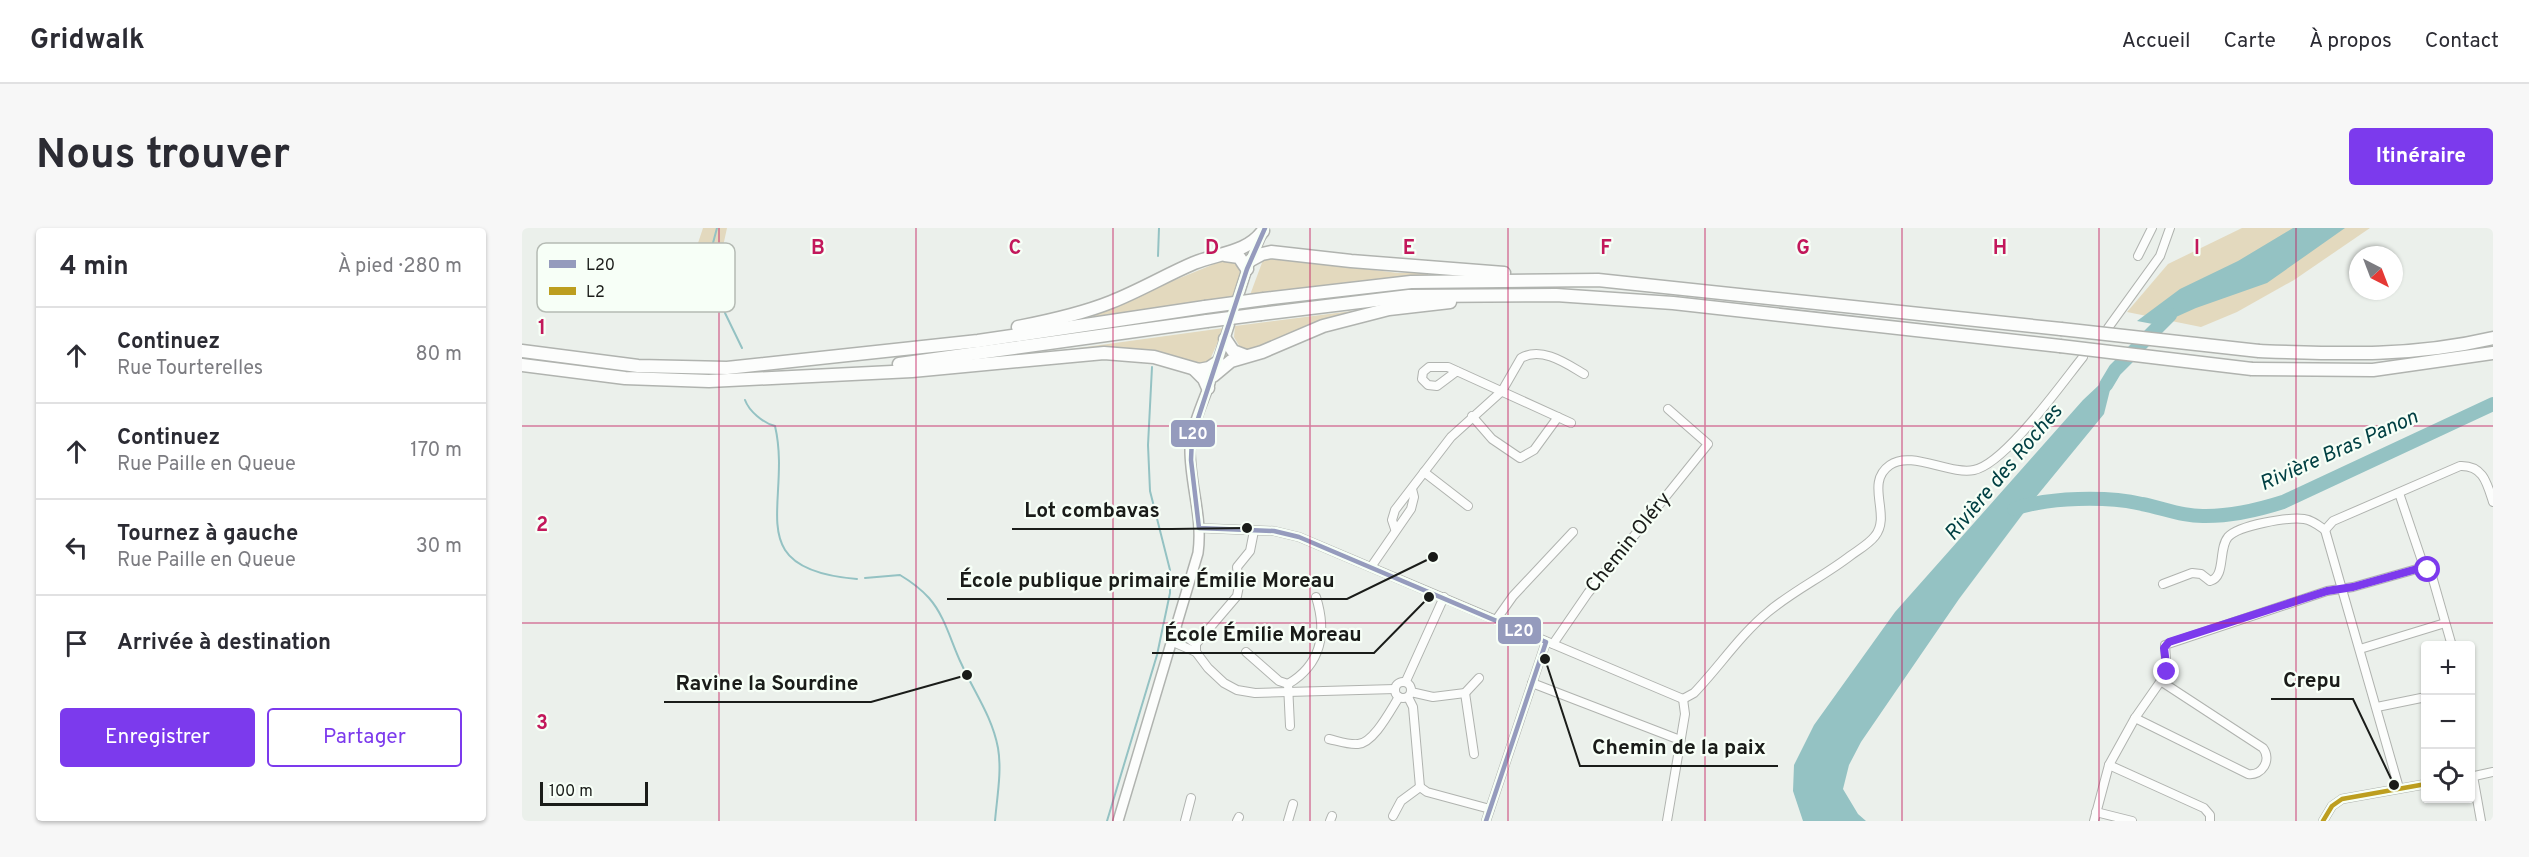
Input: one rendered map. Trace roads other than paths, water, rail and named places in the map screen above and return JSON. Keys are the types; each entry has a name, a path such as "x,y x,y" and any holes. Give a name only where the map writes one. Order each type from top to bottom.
{"highway":[{"path":"1264,229 1268,246 1280,253"},
{"path":"878,352 1050,321 1112,302 1215,256 1249,246 1264,229"},
{"path":"1215,256 1236,255 1249,265 1262,254 1280,253 1351,261 1598,280 2259,351 2392,354 2493,338"},
{"path":"522,351 626,365 698,369 769,365 978,341 1263,299 1411,282 1598,280"},
{"path":"1194,369 1210,382 1224,365 1246,356 1323,326 1389,309 1426,304 1556,295"},
{"path":"811,375 1409,296 1556,295 1673,303 2252,369 2373,370 2493,353"},
{"path":"1225,339 1233,351 1246,356"},
{"path":"522,365 588,375 651,380 729,381 912,371 1104,353 1154,357 1194,369 1209,368 1218,362"}],"street":[{"path":"2138,256 2152,228"},
{"path":"2108,328 2160,256 2170,228"},
{"path":"1118,821 1198,553 1199,514 1190,445 1249,265 1264,229"},
{"path":"1371,567 1395,529 1411,509 1414,497 1412,489 1424,472 1451,437 1502,391 1518,363 1527,355 1555,358 1584,374"},
{"path":"1683,699 1694,693 1768,612 1825,575 1874,537 1881,527 1882,517 1878,483 1889,466 1904,461 1913,461 1964,471 1976,470 1988,465 2008,447 2084,357"},
{"path":"1457,371 1571,423"},
{"name":"Chemin Oléry","path":"1486,821 1532,683 1549,643 1708,444 1668,409"},
{"path":"1472,416 1492,439 1520,458 1534,450 1558,417"},
{"path":"2325,530 2333,521 2460,466 2468,465 2481,473 2486,480 2493,502"},
{"path":"1424,472 1468,506"},
{"path":"2399,493 2424,567 2432,576 2451,641"},
{"path":"2163,584 2192,573 2201,574 2210,582 2215,580 2218,575 2222,545 2231,534 2243,527 2301,518 2325,530 2399,788"},
{"path":"1199,528 1274,531 1299,537 1683,699"},
{"path":"1196,648 1237,596 1239,586 1237,567 1250,551 1254,531"},
{"path":"1496,620 1513,596 1573,532"},
{"path":"2094,821 2109,765 2134,718 2162,682 2168,668 2164,648 2169,642 2327,591 2424,567"},
{"path":"1290,726 1289,688 1311,662 1323,637 1322,617 1316,597"},
{"path":"1406,681 1444,597"},
{"path":"2360,649 2445,623"},
{"path":"1176,629 1196,648 1215,676 1237,690 1255,693 1289,688 1433,697 1465,693 1479,678"},
{"path":"1173,642 1196,648"},
{"path":"1246,652 1289,688"},
{"path":"1406,681 1401,681 1403,694 1413,707 1420,787 1427,792 1490,810"},
{"path":"1329,739 1358,744 1366,742 1373,736 1403,694 1412,687 1406,681"},
{"path":"2134,718 2248,774 2253,775 2260,771 2268,757 2263,748 2162,682"},
{"path":"1532,683 1680,740"},
{"path":"1465,693 1474,754"},
{"path":"2377,707 2421,698"},
{"path":"1667,821 1685,714 1683,699"},
{"path":"2109,765 2204,808 2210,815 2210,821"},
{"path":"2475,776 2493,772"},
{"path":"2323,821 2332,806 2342,799 2421,785"},
{"path":"1393,816 1401,801 1420,787"},
{"path":"2475,792 2481,821"},
{"path":"1185,821 1191,798"},
{"path":"1288,821 1293,804"},
{"path":"2096,812 2132,821"}],"water":[{"path":"2293,228 2345,228 2267,283 2196,308 2158,325 2137,321 2180,289 2238,261"},
{"path":"2115,370 2104,414 2031,503 1959,599 1861,742 1849,765 1843,789 1858,814 1866,821 1803,821 1793,791 1794,765 1814,725 1895,612 2083,400"}],"waterway":[{"path":"713,243 717,228"},
{"path":"1158,256 1159,228"},
{"path":"725,312 742,348"},
{"name":"Rivière des Roches","path":"2106,385 2115,370 2170,315"},
{"path":"1107,821 1157,655 1170,593 1170,570 1150,491 1148,445 1152,367"},
{"path":"745,400 757,416 775,426 779,454 778,528 783,546 796,562 820,573 857,579"},
{"name":"Rivière Bras Panon","path":"2014,509 2044,502 2095,499 2128,501 2198,516 2225,515 2255,510 2283,502 2493,404"},
{"path":"865,578 900,575 926,594 935,605 995,736 1000,766 995,821"}],"place":[{"name":"Lot combavas","path":"1247,528"},
{"name":"École publique primaire Émilie Moreau","path":"1433,557"},
{"name":"École Émilie Moreau","path":"1429,597"},
{"name":"Chemin de la paix","path":"1545,659"},
{"name":"Ravine la Sourdine","path":"967,675"},
{"name":"Crepu","path":"2394,785"}]}
